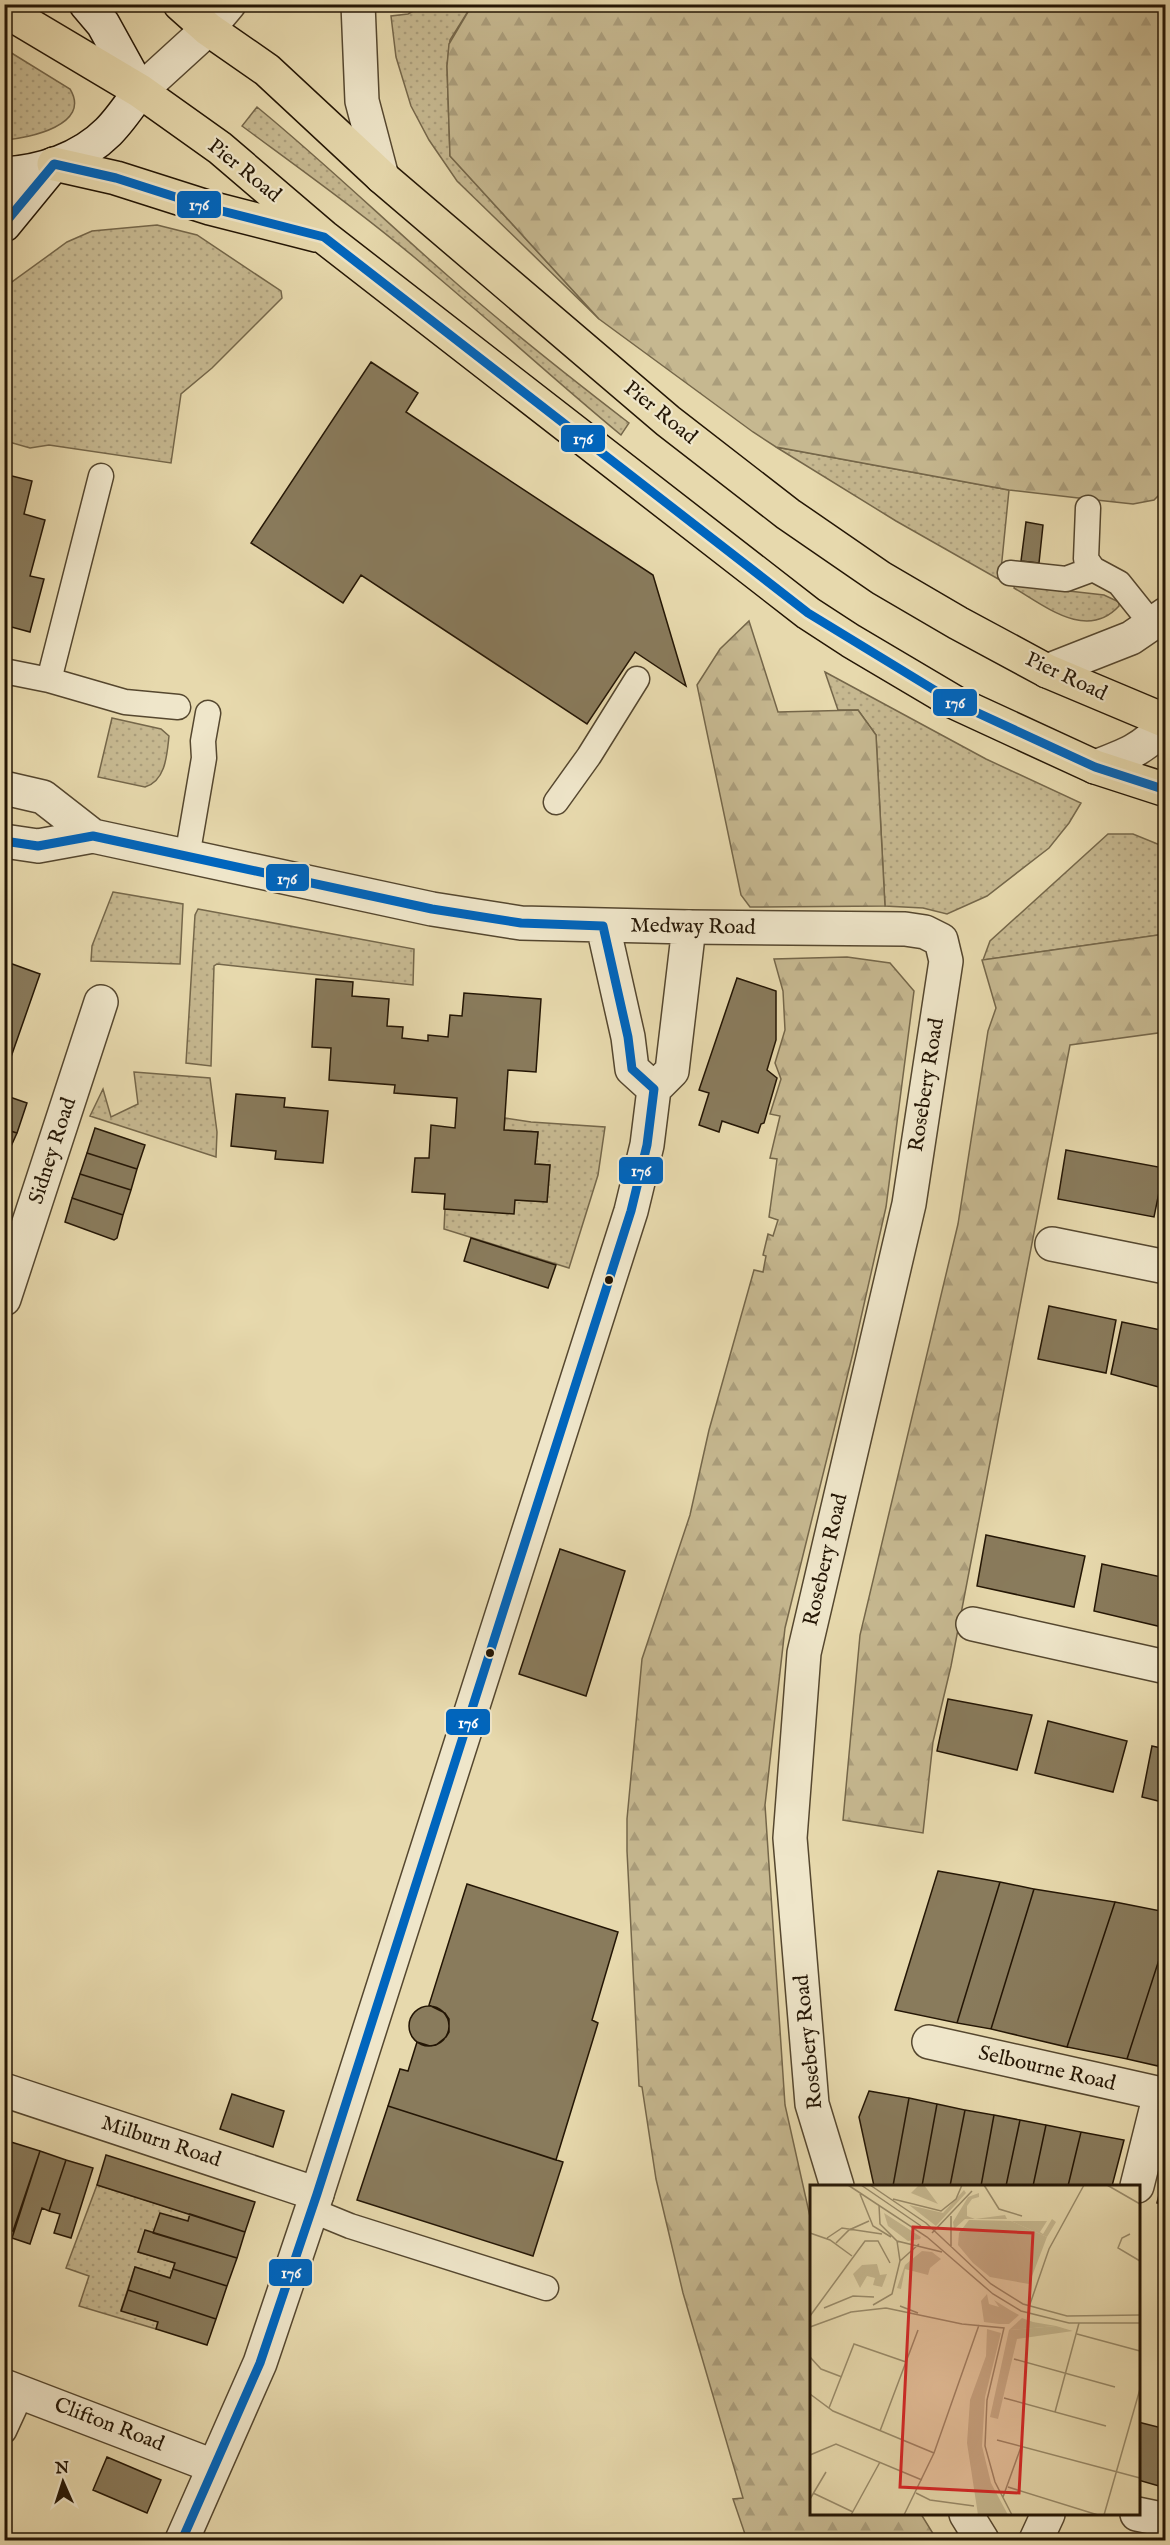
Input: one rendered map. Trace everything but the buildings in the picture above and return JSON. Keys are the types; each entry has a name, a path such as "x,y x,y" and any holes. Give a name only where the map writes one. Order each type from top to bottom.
{"main road":[{"name":"Pier Road","path":"180,4 218,17 267,70 382,177 668,421 788,514 881,578 958,623 1047,671 1166,723"},
{"name":"Pier Road","path":"4,10 140,91 220,148 324,237 808,613 954,702 1095,767 1166,790"},
{"path":"54,164 116,178 210,208 324,237"}],"street":[{"path":"86,4 103,24 140,91"},
{"path":"357,4 362,101 382,177"},
{"path":"4,174 25,172 54,164 78,154 106,134 140,91 218,17"},
{"path":"4,225 54,164"},
{"path":"1047,671 1131,638 1158,619"},
{"path":"1095,767 1131,754 1152,740 1166,723"},
{"name":"Medway Road","path":"4,788 43,797 93,836"},
{"name":"Medway Road","path":"4,841 38,846 93,836 432,909 521,923 905,929 925,932 941,939"},
{"path":"603,926 628,1037 632,1069 654,1089"},
{"path":"182,2541 260,2363 314,2202 631,1211 647,1145 654,1089 672,1071 689,927"},
{"name":"Rosebery Road","path":"836,2185 812,2104 790,1838 804,1653 909,1204 946,961 941,939"},
{"name":"Sidney Road","path":"4,1299 101,1002"},
{"path":"1052,1244 1166,1268"},
{"path":"973,1624 1166,1666"},
{"name":"Selbourne Road","path":"929,2042 1163,2094"},
{"name":"Milburn Road","path":"4,2090 314,2202"},
{"path":"1138,2185 1163,2094"},
{"name":"Clifton Road","path":"13,2389 213,2466"},
{"path":"967,2515 981,2541"},
{"path":"1036,2541 1048,2515"},
{"path":"1140,2515 1166,2520"}],"lane":[{"path":"49,680 101,476"},
{"path":"1088,508 1086,559 1092,569 1119,583 1158,619"},
{"path":"1010,573 1066,579 1092,569"},
{"path":"4,671 49,680 125,702 177,707"},
{"path":"556,802 589,756 637,679"},
{"path":"187,857 204,758 203,741 208,713"},
{"path":"314,2202 350,2226 546,2288"},
{"path":"4,2431 13,2389"}],"green space":[{"path":"424,5 472,5 450,40 447,66 450,156 599,319 457,181 429,140 411,106 396,57 391,16 408,14"},
{"path":"472,5 1165,5 1164,490 1154,500 1133,504 1009,490 776,447 753,432 599,319 450,156 447,66 449,44"},
{"path":"5,49 70,89 75,101 72,112 65,120 42,132 5,140"},
{"path":"257,107 470,295 629,423 621,435 411,254 242,126"},
{"path":"157,225 197,235 281,291 282,298 212,368 181,394 171,463 49,445 30,448 9,442 10,436 4,434 5,287 67,242 92,231"},
{"path":"776,447 1009,490 1000,580 896,521"},
{"path":"1015,585 1104,595 1119,602 1119,606 1107,616 1093,620 1080,620 1052,611 1014,588"},
{"path":"749,621 778,712 858,710 876,735 885,906 750,907 741,895 697,685 720,649"},
{"path":"825,672 986,759 1081,803 1069,823 1049,848 987,896 947,914 923,908 885,906 876,735 858,710 838,710"},
{"path":"112,718 161,729 169,736 164,766 152,784 145,787 98,777"},
{"path":"1108,834 1133,834 1165,847 1165,934 983,960 990,941"},
{"path":"113,892 183,904 180,964 91,961 92,946"},
{"path":"198,909 414,949 413,985 217,964 214,966 211,1066 186,1063 195,915"},
{"path":"1165,934 1165,1032 1070,1045 951,1666 933,1742 923,1833 843,1820 860,1635 958,1224 988,1031 996,1008 982,960"},
{"path":"847,957 890,963 914,991 886,1207 853,1353 785,1628 765,1805 785,2105 810,2217 810,2515 922,2515 937,2540 747,2540 733,2499 743,2498 683,2293 656,2179 642,2087 639,2086 627,1819 642,1659 690,1515 709,1430 754,1270 763,1272 766,1256 763,1255 768,1234 773,1236 778,1220 769,1217 777,1159 770,1158 780,1116 770,1114 781,1079 775,1063 785,1030 783,991 774,959"},
{"path":"134,1072 210,1078 217,1132 216,1157 90,1116 103,1089 111,1117 138,1104"},
{"path":"505,1118 605,1127 598,1175 569,1268 444,1229 445,1209 515,1200 547,1202 550,1165 535,1164 538,1132 504,1130"},
{"path":"97,2185 190,2214 188,2221 153,2233 138,2252 175,2263 170,2278 135,2267 121,2310 158,2322 156,2329 79,2306 89,2276 66,2268"}],"transit line":[{"name":"176","path":"4,224 54,164 116,178 210,208 324,237 808,613 954,702 1095,767 1166,790"},
{"name":"176","path":"4,841 38,846 93,836 432,909 521,923 603,926 628,1037 632,1069 654,1089 647,1145 631,1211 317,2194 260,2363 182,2540"}]}
